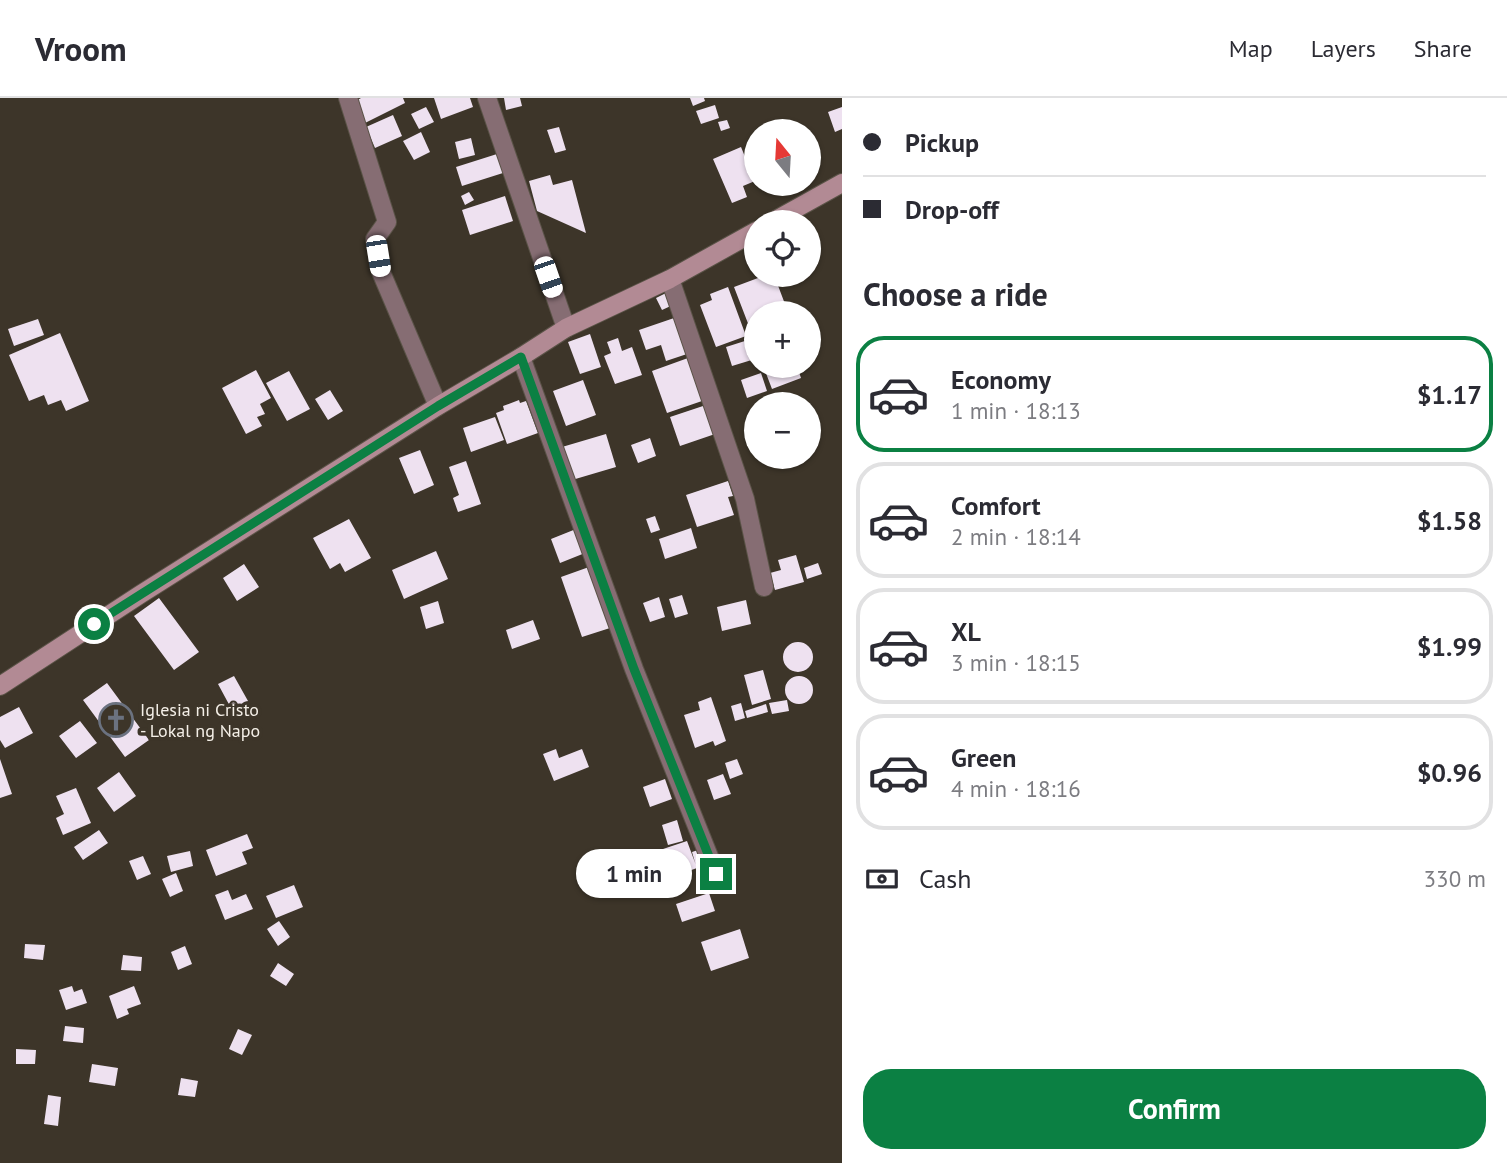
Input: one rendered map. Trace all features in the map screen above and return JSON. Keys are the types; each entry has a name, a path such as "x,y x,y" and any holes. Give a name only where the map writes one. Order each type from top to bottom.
{"main road":[{"path":"794,210 842,183"},
{"path":"0,686 438,406 566,328 670,279 744,238"}],"street":[{"path":"348,98 387,222 375,239 381,272 438,406"},
{"path":"487,98 566,328"},
{"path":"670,279 745,499 764,587"},
{"path":"521,357 634,669 716,874"}],"building":[{"path":"361,98 403,98 405,103 365,123 354,102"},
{"path":"434,98 470,98 473,107 441,119"},
{"path":"504,98 520,98 522,106 506,110"},
{"path":"690,98 704,98 705,101 693,106"},
{"path":"715,105 719,118 701,124 696,111"},
{"path":"426,107 434,122 419,129 411,114"},
{"path":"842,107 842,129 835,132 828,112"},
{"path":"393,115 402,136 375,148 366,127"},
{"path":"727,120 730,128 721,131 718,122"},
{"path":"559,127 566,150 555,153 547,130"},
{"path":"421,132 430,152 414,160 403,141"},
{"path":"471,138 475,155 459,159 455,142"},
{"path":"741,147 744,154 744,196 747,197 732,203 713,159"},
{"path":"497,154 503,173 462,186 456,167"},
{"path":"550,175 553,185 572,180 586,233 537,211 529,181"},
{"path":"469,192 474,200 465,205 461,196"},
{"path":"505,196 513,221 470,235 462,210"},
{"path":"744,283 744,287 779,287 784,301 744,301 744,313 734,287"},
{"path":"728,287 744,337 716,347 700,305 712,300 710,294"},
{"path":"670,291 675,304 662,310 656,298"},
{"path":"677,317 690,353 666,361 661,345 646,350 639,330"},
{"path":"38,319 44,335 14,346 8,329"},
{"path":"60,333 89,401 66,411 61,400 48,405 44,395 29,401 9,355"},
{"path":"590,334 601,367 580,374 568,342"},
{"path":"618,338 622,351 632,347 642,375 615,384 604,356 611,353 607,342"},
{"path":"744,341 744,362 732,366 726,347"},
{"path":"688,358 702,401 667,413 652,371"},
{"path":"256,370 271,398 260,404 265,414 257,417 262,426 246,434 222,388"},
{"path":"289,371 310,409 287,421 266,383"},
{"path":"763,378 767,391 745,392 741,380"},
{"path":"768,378 801,378 772,389"},
{"path":"583,380 596,415 566,426 553,391"},
{"path":"330,390 343,411 328,420 315,399"},
{"path":"519,400 520,403 526,401 538,433 507,444 496,413 504,410 503,406"},
{"path":"709,404 718,433 680,446 670,417"},
{"path":"495,417 504,440 471,452 463,428"},
{"path":"606,434 616,467 572,480 562,447"},
{"path":"650,438 656,456 638,463 631,445"},
{"path":"420,450 434,485 414,494 399,458"},
{"path":"466,461 481,504 458,512 453,498 459,495 449,467"},
{"path":"728,481 733,496 728,497 734,515 697,527 686,495"},
{"path":"655,516 660,530 651,533 646,519"},
{"path":"349,519 371,558 345,572 340,563 330,569 313,538"},
{"path":"581,527 590,551 560,563 551,539"},
{"path":"691,528 697,548 665,559 659,539"},
{"path":"436,551 448,579 404,599 392,570"},
{"path":"796,555 804,582 775,590 770,573 781,570 778,560"},
{"path":"818,563 822,574 807,579 804,568"},
{"path":"244,564 259,587 237,601 223,578"},
{"path":"589,567 610,628 582,637 561,577"},
{"path":"682,595 688,614 675,618 669,599"},
{"path":"659,597 665,617 650,622 643,603"},
{"path":"159,598 199,652 174,670 134,616"},
{"path":"746,600 751,624 722,631 717,607"},
{"path":"438,601 444,623 426,629 420,607"},
{"path":"533,620 540,639 512,649 506,630"},
{"path":"798,642 809,646 813,657 809,668 798,672 787,668 783,657 787,646"},
{"path":"763,670 771,699 752,705 744,675"},
{"path":"234,676 248,701 232,710 218,684"},
{"path":"799,676 809,680 813,690 809,700 799,704 789,700 785,690 789,680"},
{"name":"Iglesia ni Cristo - Lokal ng Napo","path":"107,683 149,740 125,757 83,700"},
{"path":"711,697 726,741 715,746 713,741 695,748 684,715 700,710 698,702"},
{"path":"787,700 789,711 772,714 769,703"},
{"path":"741,703 745,718 735,721 731,706"},
{"path":"766,704 768,712 747,718 745,711"},
{"path":"19,707 33,733 5,748 0,740 0,717"},
{"path":"80,721 97,743 76,758 59,736"},
{"path":"556,749 559,758 582,749 589,767 554,781 543,754"},
{"path":"0,759 12,794 0,798"},
{"path":"737,759 743,774 730,779 725,763"},
{"path":"119,772 136,796 114,812 97,788"},
{"path":"723,774 731,794 714,800 707,780"},
{"path":"665,779 672,799 650,807 643,787"},
{"path":"76,788 91,823 63,835 56,818 64,814 56,796"},
{"path":"677,820 683,841 668,845 662,825"},
{"path":"99,830 108,843 83,860 74,847"},
{"path":"247,834 253,848 242,852 247,864 216,876 206,850"},
{"path":"687,841 697,868 669,878 660,850"},
{"path":"701,849 706,866 697,869 692,852"},
{"path":"190,851 193,866 171,872 167,856"},
{"path":"143,856 151,874 137,880 129,861"},
{"path":"176,873 183,891 170,897 162,879"},
{"path":"294,885 303,907 276,918 266,896"},
{"path":"228,890 232,900 246,894 253,909 225,920 215,895"},
{"path":"709,893 715,911 682,922 676,904"},
{"path":"279,921 290,937 278,946 267,929"},
{"path":"740,929 749,958 711,971 701,942"},
{"path":"25,944 45,945 43,960 24,958"},
{"path":"185,946 192,964 178,970 171,952"},
{"path":"123,955 142,957 141,971 121,970"},
{"path":"278,963 294,974 286,986 270,976"},
{"path":"72,986 74,992 82,989 87,1003 66,1010 59,990"},
{"path":"134,986 141,1004 127,1009 129,1014 117,1019 109,996"},
{"path":"65,1026 84,1028 83,1043 63,1041"},
{"path":"238,1029 252,1035 242,1055 229,1049"},
{"path":"16,1049 36,1050 35,1064 16,1064"},
{"path":"92,1064 118,1068 115,1086 89,1082"},
{"path":"181,1078 198,1081 195,1097 178,1095"},
{"path":"48,1095 61,1097 58,1126 44,1124"}],"place":[{"name":"Iglesia ni Cristo - Lokal ng Napo","path":"116,720"}],"route":[{"path":"94,624 438,406 521,357 634,669 716,874"}]}
